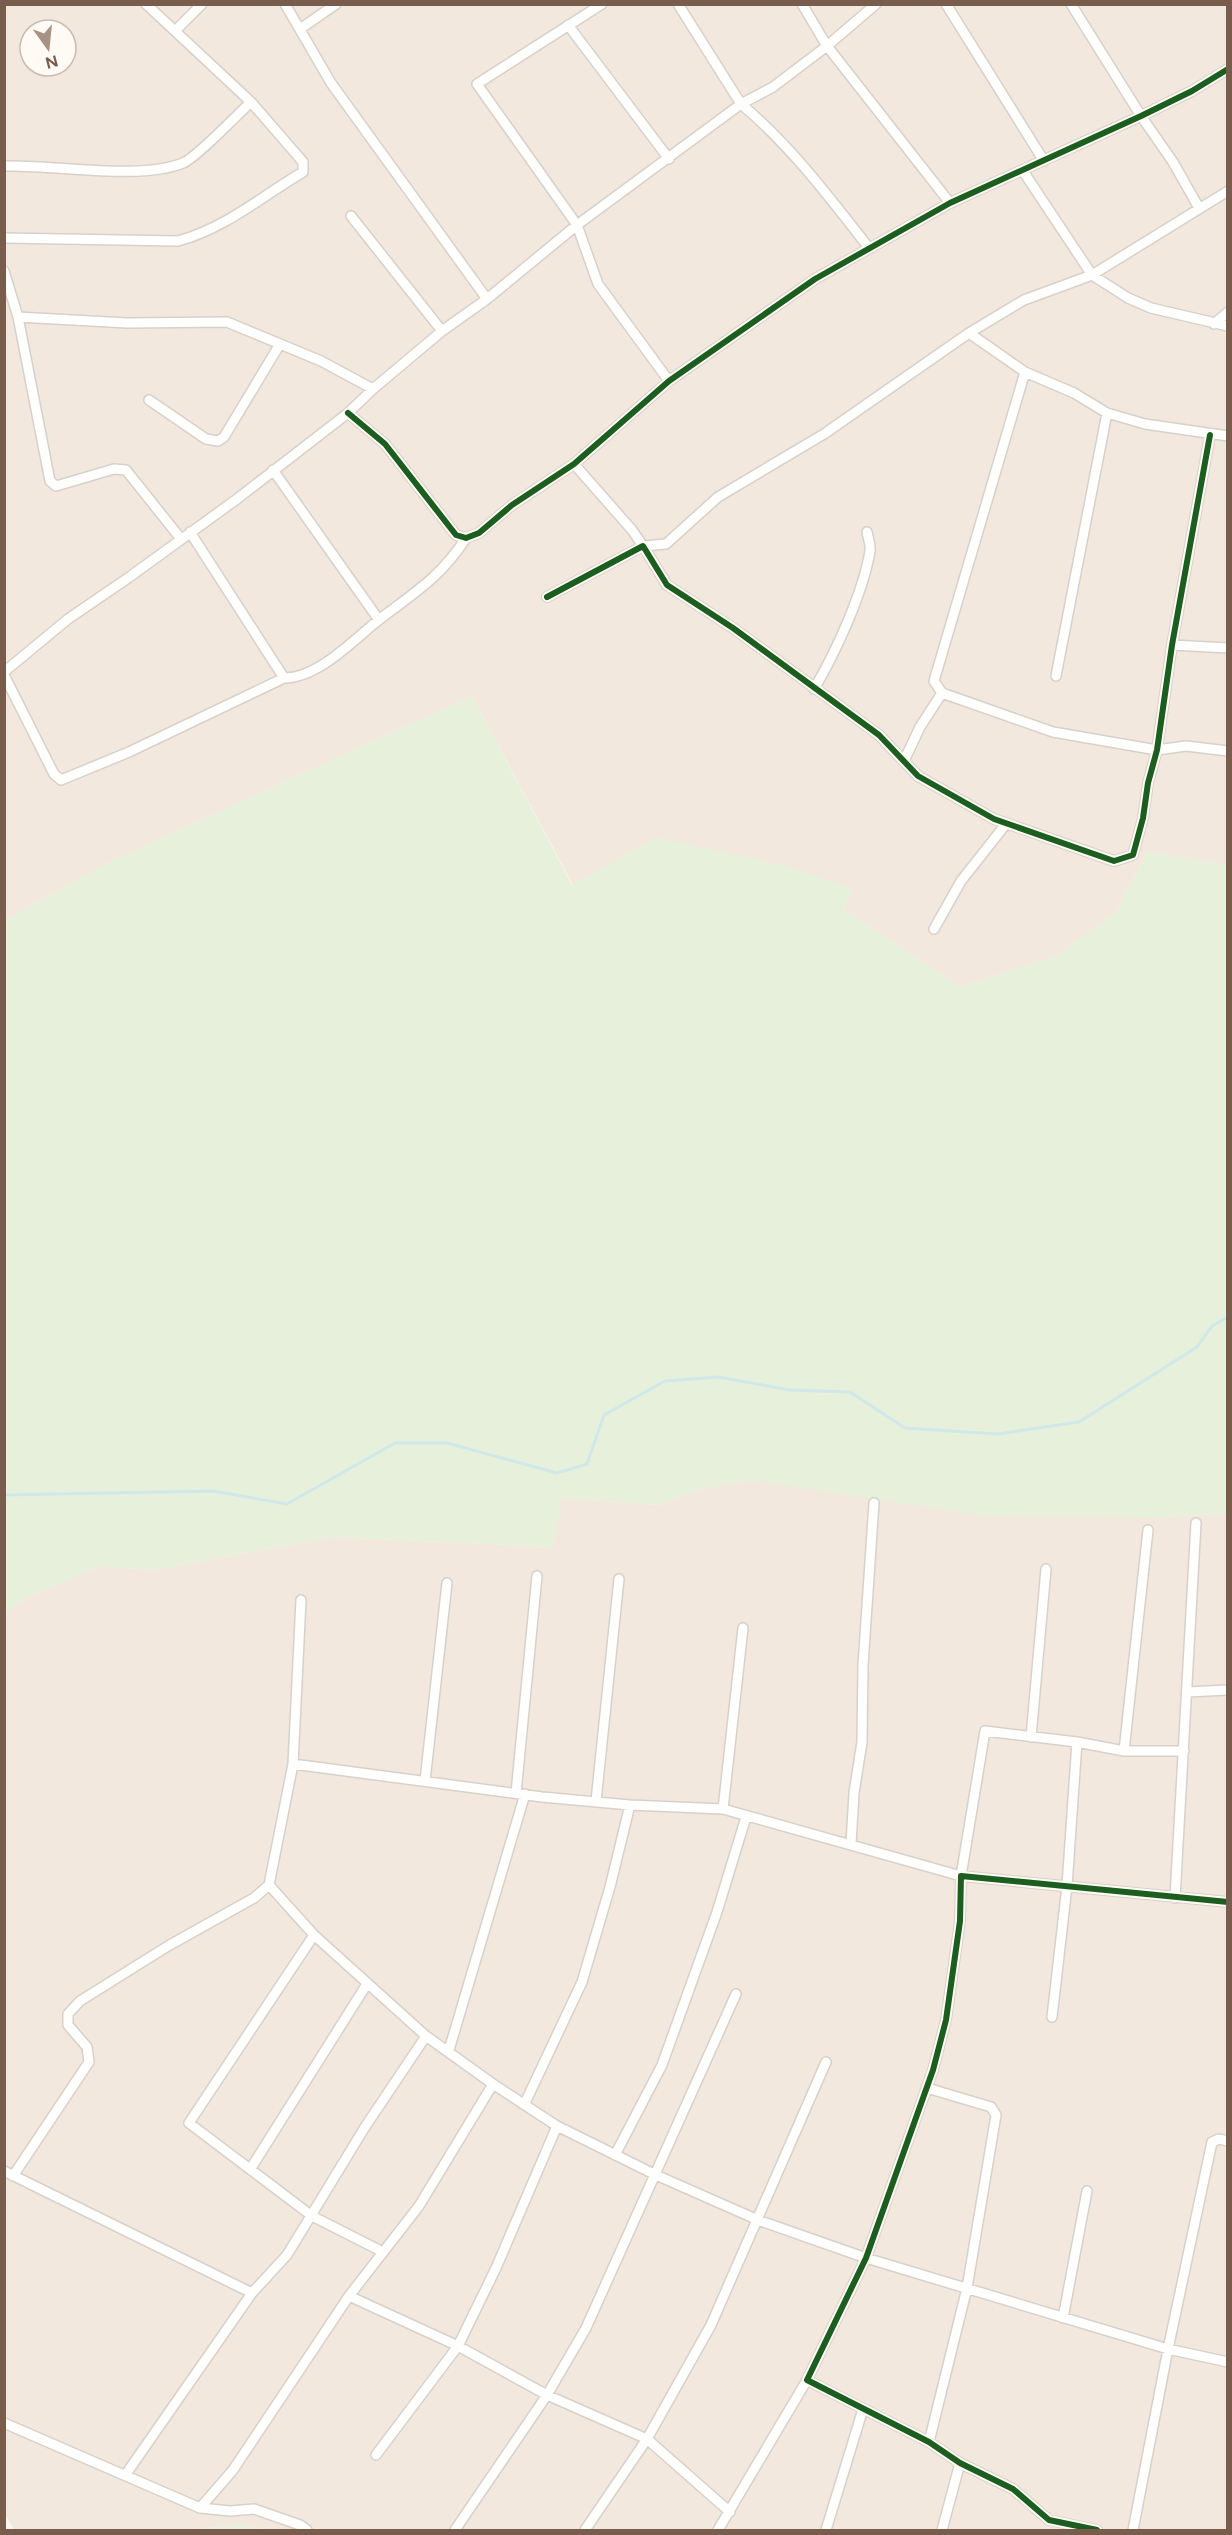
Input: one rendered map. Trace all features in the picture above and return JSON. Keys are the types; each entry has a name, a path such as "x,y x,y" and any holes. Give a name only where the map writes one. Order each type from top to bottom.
{"street":[{"path":"4,238 178,241 193,237 238,215 278,186 303,172 303,162 251,102 146,4"},
{"path":"175,31 202,4"},
{"path":"285,4 331,83 487,299"},
{"path":"300,29 336,4"},
{"path":"602,4 477,84 577,225 598,284 669,381"},
{"path":"678,4 741,104 767,126 813,177 869,248"},
{"path":"802,4 827,46 950,203"},
{"path":"876,4 827,46 773,87 741,104 577,225 373,388 348,413 237,499 68,619 4,673 54,774 61,780 167,734 284,678 298,678 355,642 379,620 425,586 456,553 466,538 479,532 512,506 574,464 669,381 815,279 950,203 1141,116 1192,91 1227,69"},
{"path":"946,4 1044,160"},
{"path":"1071,4 1141,116 1173,162 1199,208"},
{"path":"568,25 669,159"},
{"path":"4,166 139,171 185,163 251,102"},
{"path":"1023,171 1092,275 1128,298 1151,308 1227,326"},
{"path":"547,597 643,546 666,544 718,497 824,434 969,333 1024,300 1092,275 1227,191"},
{"path":"351,216 442,332"},
{"path":"4,272 18,317 50,481 56,486 114,469 126,470 181,539"},
{"path":"1214,324 1227,312"},
{"path":"18,317 127,322 227,321 321,361 373,388"},
{"path":"969,333 1025,372 1074,393 1107,413 1145,424 1227,436"},
{"path":"149,400 206,439 218,441 224,437 280,344"},
{"path":"1025,372 934,681 942,693 1053,732 1157,750 1186,747 1227,751"},
{"path":"348,413 385,444 456,535 466,538"},
{"path":"1056,675 1107,413"},
{"path":"574,464 643,546 667,585 733,628 879,735 918,776 954,798 1006,824 1114,861 1133,855 1143,818 1148,783 1157,750 1172,645 1210,435"},
{"path":"273,470 379,620"},
{"path":"190,532 284,678"},
{"path":"814,689 829,664 857,595 870,548 867,532"},
{"path":"1172,645 1227,648"},
{"path":"904,761 920,727 942,693"},
{"path":"934,929 961,881 1006,824"},
{"path":"850,1844 854,1793 862,1742 862,1665 874,1503"},
{"path":"1175,1898 1196,1523"},
{"path":"1124,1751 1148,1530"},
{"path":"1032,1737 1046,1569"},
{"path":"449,2050 520,1793 537,1576"},
{"path":"596,1801 619,1578"},
{"path":"424,1781 447,1583"},
{"path":"252,2293 9,2173 89,2062 87,2047 69,2025 68,2014 80,2001 168,1946 254,1898 269,1885 293,1764 301,1600"},
{"path":"723,1809 742,1628"},
{"path":"1187,1692 1227,1690"},
{"path":"718,2530 807,2380 866,2258 927,2088 946,2020 960,1921 961,1876 985,1731 1077,1742 1124,1751 1184,1751"},
{"path":"1052,2018 1067,1887 1077,1742"},
{"path":"293,1764 630,1805 723,1809 961,1876 1227,1902"},
{"path":"525,2103 582,1982 630,1805"},
{"path":"615,2155 662,2065 717,1912 746,1817"},
{"path":"269,1885 314,1935 426,2036 557,2126 615,2155 758,2220 866,2258 1168,2349 1227,2362"},
{"path":"314,1935 189,2123 312,2216 383,2252"},
{"path":"251,2168 367,1984"},
{"path":"455,2530 547,2395 586,2328 736,1994"},
{"path":"126,2474 252,2293 286,2255 312,2216 364,2127 426,2036"},
{"path":"585,2530 647,2439 711,2325 826,2062"},
{"path":"200,2508 233,2470 349,2296 419,2206 493,2084"},
{"path":"927,2088 991,2107 996,2115 967,2288 929,2442"},
{"path":"376,2455 458,2346 496,2268 557,2126"},
{"path":"1133,2530 1168,2349 1212,2142 1219,2139 1227,2140"},
{"path":"1063,2318 1087,2191"},
{"path":"349,2296 458,2346 547,2395 647,2439 730,2512"},
{"path":"807,2380 929,2442 960,2463 1013,2489 1048,2520 1097,2530"},
{"path":"826,2530 863,2409"},
{"path":"4,2423 200,2508 230,2511 255,2509 300,2524 307,2530"},
{"path":"942,2530 960,2463"},
{"path":"1047,2530 1048,2520"}],"shaded area":[{"path":"5,5 1227,5 1227,865 1147,852 1117,911 1055,957 960,987 843,909 853,890 656,838 573,885 472,696 110,862 5,920"},
{"path":"751,1480 1152,1518 1227,1513 1227,2530 260,2530 246,2524 188,2530 15,2530 5,2515 5,1614 23,1599 99,1566 153,1570 332,1537 552,1547 562,1498 660,1505 701,1489"}],"green space":[{"path":"472,696 572,885 656,838 779,864 854,889 843,909 960,987 1055,957 1117,911 1147,852 1227,865 1227,1513 1152,1518 986,1516 751,1480 701,1489 660,1505 562,1498 553,1547 332,1537 153,1570 99,1566 23,1599 5,1614 5,920 110,862"},
{"path":"246,2524 260,2530 188,2530"}],"waterway":[{"path":"4,1495 213,1491 287,1504 395,1443 447,1443 557,1473 587,1464 604,1415 665,1381 718,1377 790,1390 850,1392 905,1428 998,1434 1079,1422 1197,1347 1212,1326 1228,1317"}],"cycle path":[{"path":"348,413 385,444 456,535 466,538 479,533 512,505 574,464 669,381 815,279 950,203 1141,116 1192,91 1228,69"},
{"path":"547,597 643,546 667,585 733,628 879,735 918,776 994,819 1114,861 1133,855 1143,818 1148,783 1157,750 1172,645 1210,435"},
{"path":"1097,2530 1049,2520 1013,2489 960,2463 929,2442 807,2380 866,2258 933,2070 946,2020 960,1921 961,1876 1228,1902"}]}
